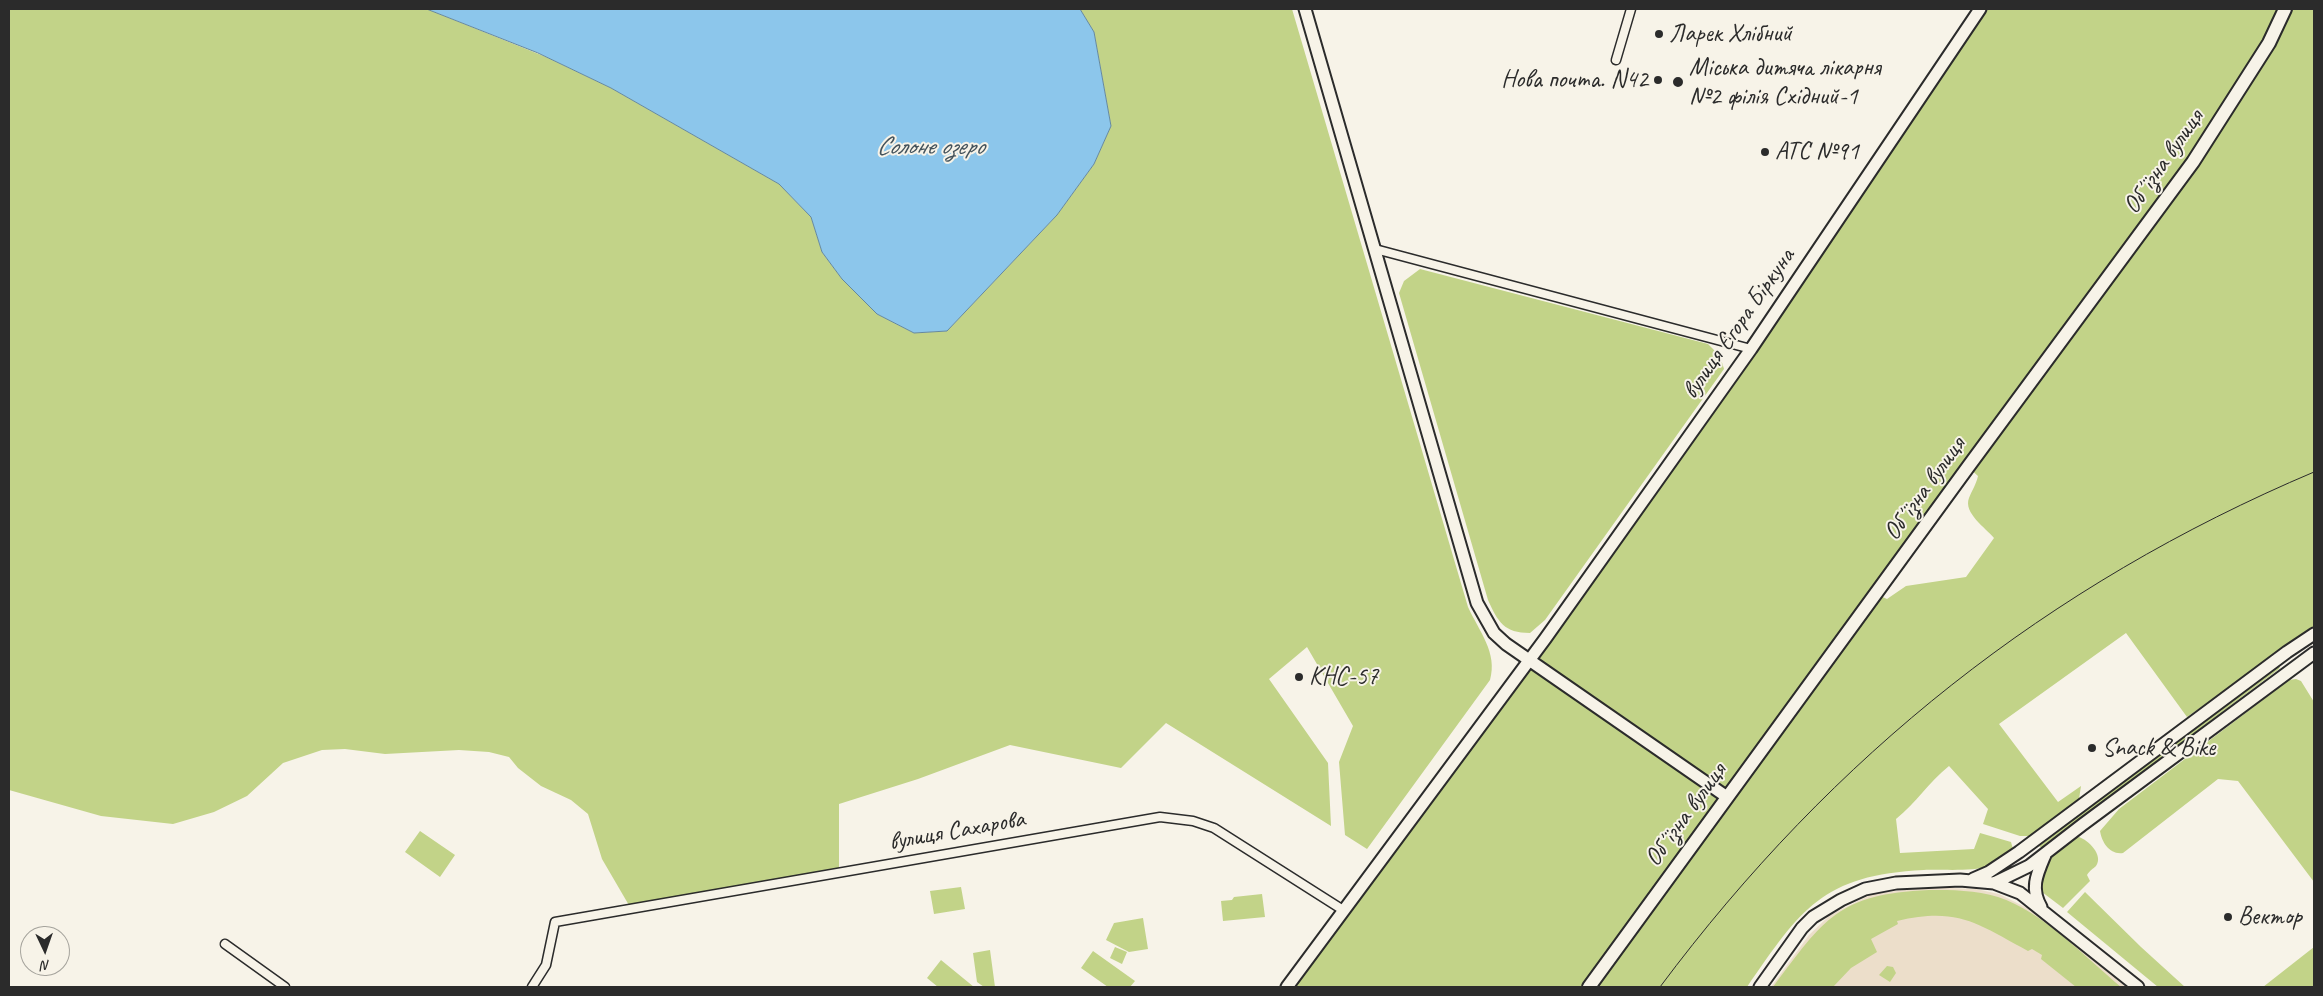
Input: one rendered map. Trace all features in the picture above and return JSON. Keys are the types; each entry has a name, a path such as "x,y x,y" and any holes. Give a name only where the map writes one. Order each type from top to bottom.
{"main road":[{"name":"Обʼїзна вулиця","path":"1589,987 2193,162 2265,50 2285,9"}],"street":[{"path":"1306,9 1477,603 1494,633 1529,661 1727,797"},
{"path":"1616,60 1632,9"},
{"name":"вулиця Єгора Біркуна","path":"1287,987 1529,661 1751,349 1980,9"},
{"path":"1375,249 1751,349"},
{"path":"1970,881 1990,872 2019,852 2287,652 2314,634"},
{"path":"2287,652 2296,665"},
{"path":"1994,883 2045,855 2314,653"},
{"name":"вулиця Сахарова","path":"532,987 546,965 555,922 1160,817 1193,820 1214,828 1343,910"},
{"path":"2044,911 2037,900 2034,884 2045,855"},
{"path":"1760,987 1802,928 1814,917 1841,900 1865,889 1896,883 1970,881 1994,883 2020,893 2138,987"},
{"path":"226,944 285,987"}],"shaded area":[{"path":"1928,887 1976,889 1999,894 2031,910 2126,987 1771,987 1809,935 1830,915 1872,894"}],"green space":[{"path":"9,9 427,9 546,57 611,88 779,184 811,217 822,252 842,279 877,314 914,333 947,331 1057,215 1094,164 1111,126 1094,32 1080,9 1292,9 1468,607 1489,651 1492,670 1490,680 1367,849 1345,835 1339,762 1353,726 1307,647 1269,679 1328,763 1331,826 1166,723 1121,768 1010,745 918,779 839,804 839,872 630,907 602,859 588,814 571,800 541,786 518,768 509,757 489,752 459,750 385,754 345,749 322,750 283,763 247,796 214,812 173,824 101,816 9,790"},
{"path":"1980,9 2314,9 2314,628 2187,717 2126,633 1999,724 2058,802 2081,786 2079,799 2030,836 2020,836 1983,824 1988,809 1949,766 1896,819 1900,853 1974,849 1980,833 2011,842 2013,849 1995,862 1982,868 1889,873 1861,879 1837,889 1817,901 1800,917 1747,987 1287,987 1545,639","holes":["1968,467 1978,476 1969,498 1969,509 1976,520 1994,538 1966,577 1906,586 1887,599 1876,594"]},
{"path":"1420,269 1708,344 1720,356 1724,369 1545,620 1530,633 1514,631 1503,625 1488,600 1399,293 1404,281"},
{"path":"2276,666 2280,667 2279,669 2042,848 2039,846"},
{"path":"2296,679 2301,681 2314,702 2314,882 2238,781 2218,779 2123,853 2114,852 2107,847 2100,831 2119,809 2289,680"},
{"path":"420,831 455,855 440,877 405,852"},
{"path":"2079,837 2087,841 2094,849 2097,853 2098,862 2087,875 2090,881 2063,908 2042,892 2043,875 2051,858 2063,844"},
{"path":"961,887 965,909 934,914 930,891"},
{"path":"1929,890 1981,893 1998,897 2014,904 2047,924 2121,987 2076,987 2041,959 2042,955 2032,949 2028,951 1966,920 1936,916 1897,921 1898,924 1871,939 1877,952 1851,968 1833,987 1773,987 1806,944 1821,927 1836,915 1853,905 1873,897"},
{"path":"2085,892 2185,987 2158,987 2067,912"},
{"path":"1262,894 1265,917 1223,921 1221,901 1232,900 1234,897"},
{"path":"1143,918 1148,949 1129,952 1106,940 1114,923"},
{"path":"1115,947 1127,952 1122,964 1110,958"},
{"path":"2314,947 2314,987 2263,987"},
{"path":"990,950 995,987 984,987 977,982 973,953"},
{"path":"1093,951 1135,981 1130,987 1108,987 1081,968"},
{"path":"941,960 974,987 938,987 927,978"},
{"path":"1887,966 1893,967 1896,973 1890,982 1879,975"}],"water":[{"name":"Солоне озеро","path":"427,9 1080,9 1094,32 1111,126 1094,164 1057,215 947,331 914,333 877,314 842,279 822,252 811,217 779,184 611,88 538,53"}],"tram line":[{"path":"1660,987 1727,903 1798,825 1873,752 1952,685 2035,623 2124,568 2216,517 2314,472"}],"place":[{"name":"Ларек Хлібний","path":"1659,34"},
{"name":"Нова почта. N42","path":"1658,80"},
{"name":"Міська дитяча лікарня №2 філія Східний-1","path":"1678,82"},
{"name":"АТС №91","path":"1765,152"},
{"name":"КНС-57","path":"1299,677"},
{"name":"Snack & Bike","path":"2092,748"},
{"name":"Вектор","path":"2228,917"}]}
